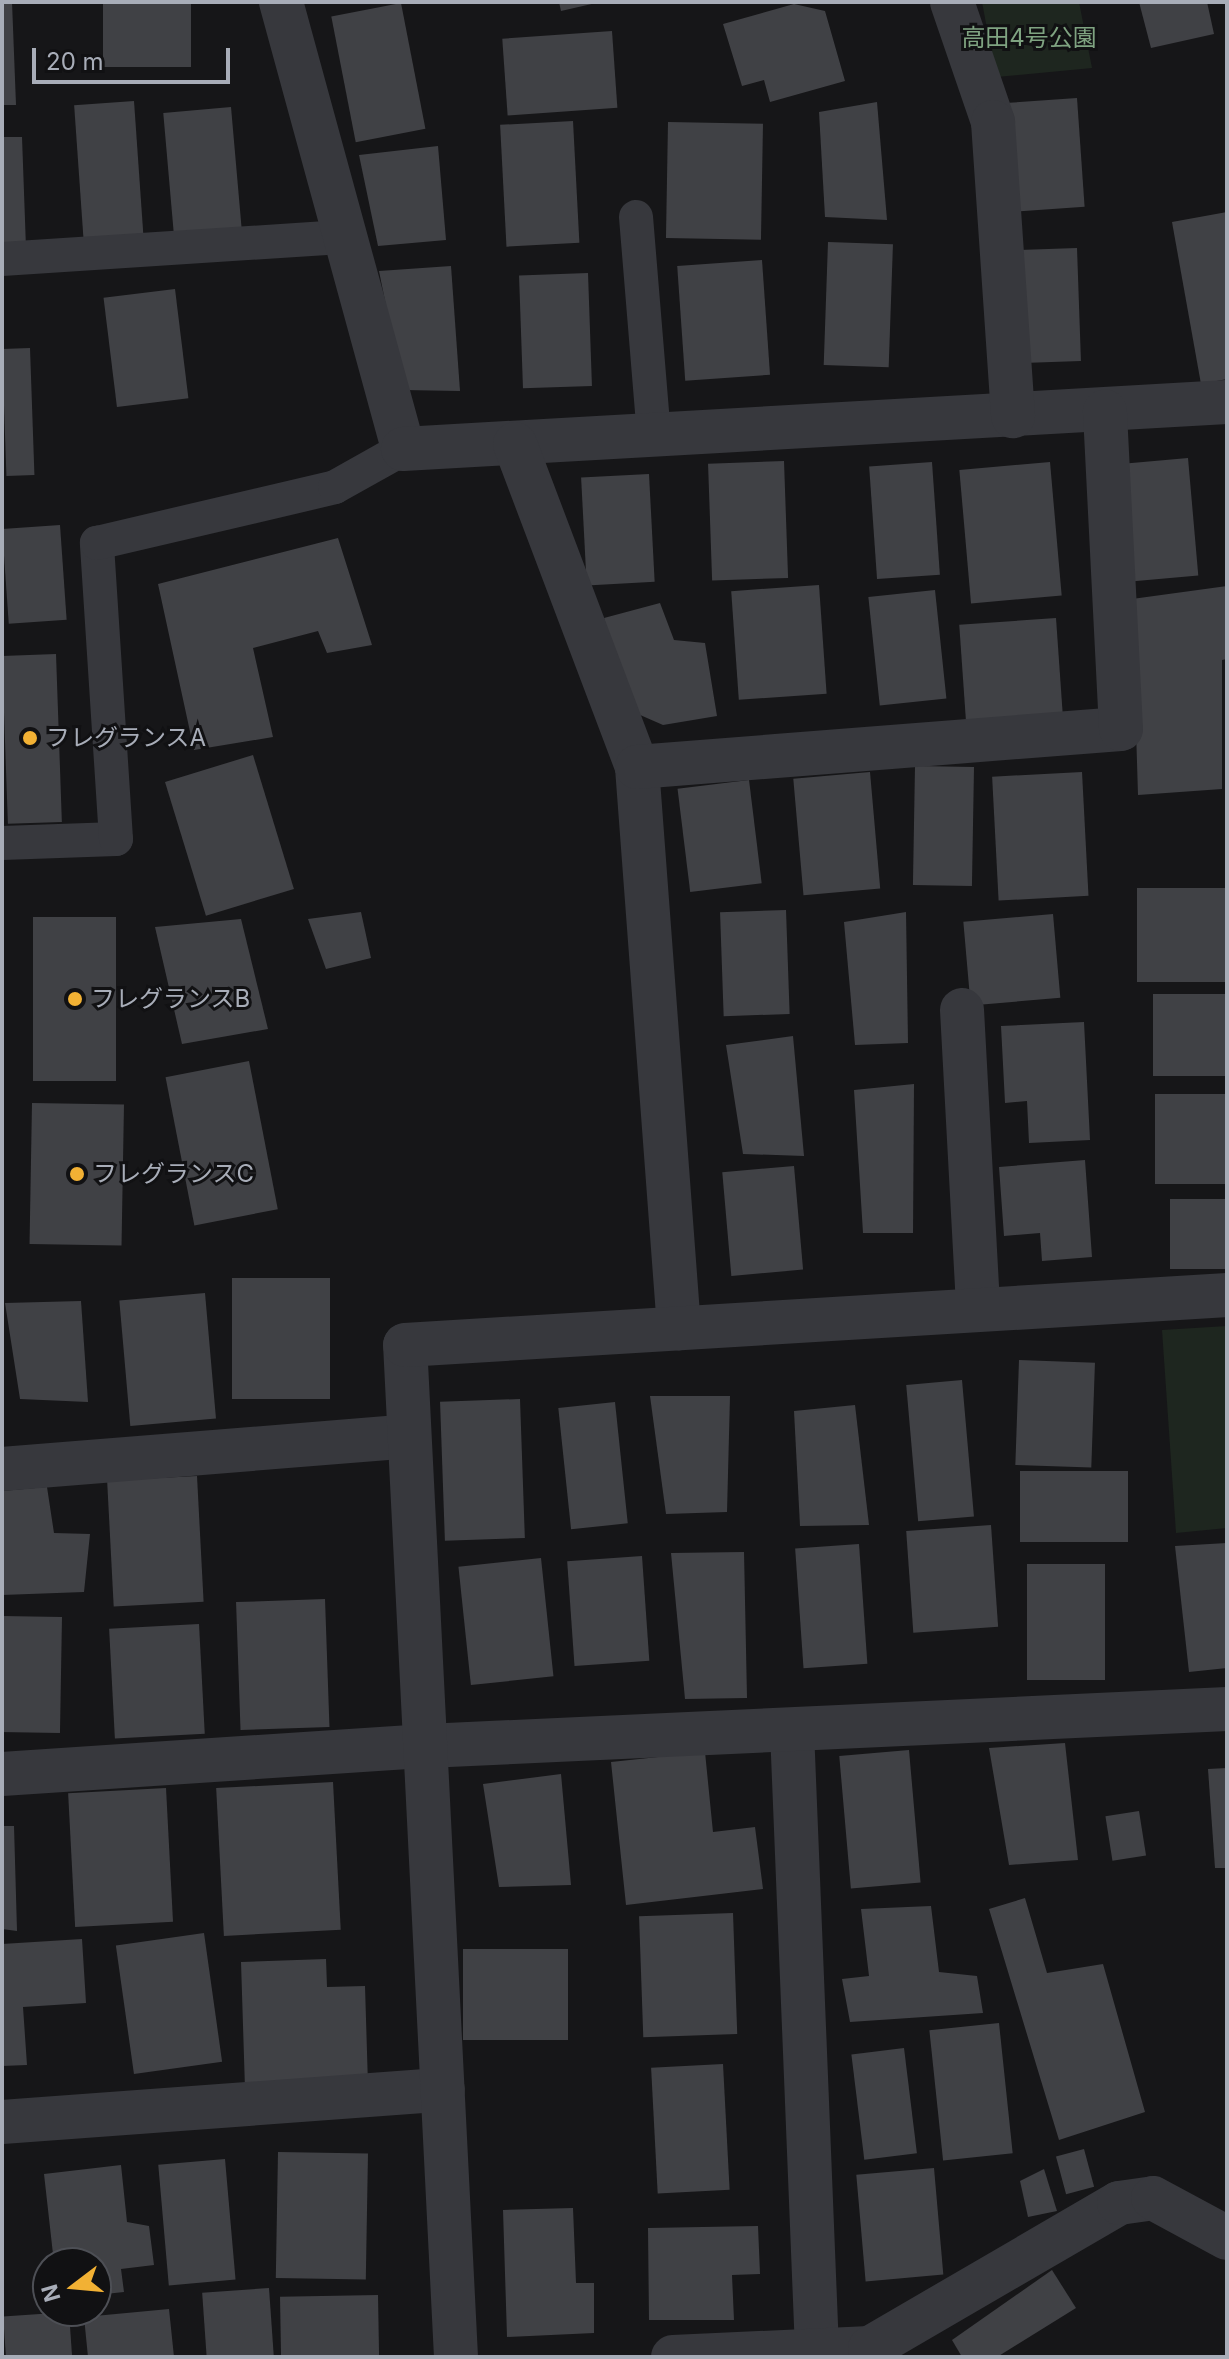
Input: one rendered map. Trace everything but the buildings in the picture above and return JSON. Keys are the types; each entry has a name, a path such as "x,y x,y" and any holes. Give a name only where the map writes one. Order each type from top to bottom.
{"street":[{"path":"281,2 403,449 1227,402"},
{"path":"952,2 993,122 1013,416"},
{"path":"637,767 1121,729 1105,411"},
{"path":"515,444 637,767 679,1328"},
{"path":"962,1010 978,1310"},
{"path":"456,2357 405,1345 1227,1295"},
{"path":"2,1469 409,1436"},
{"path":"2,1774 426,1746 1227,1709"},
{"path":"792,1730 817,2350"},
{"path":"2,2122 443,2090"},
{"path":"673,2357 870,2348 1119,2203 1153,2198 1227,2238"}],"lane":[{"path":"636,217 654,435"},
{"path":"2,259 345,237"},
{"path":"2,843 116,839 97,543 335,487 403,449"}],"green space":[{"name":"高田4号公園","path":"982,2 1079,2 1092,68 996,77"},
{"path":"1227,1326 1227,1528 1176,1533 1162,1330"}],"place":[{"name":"フレグランスA","path":"30,738"},
{"name":"フレグランスB","path":"75,999"},
{"name":"フレグランスC","path":"77,1174"}]}
